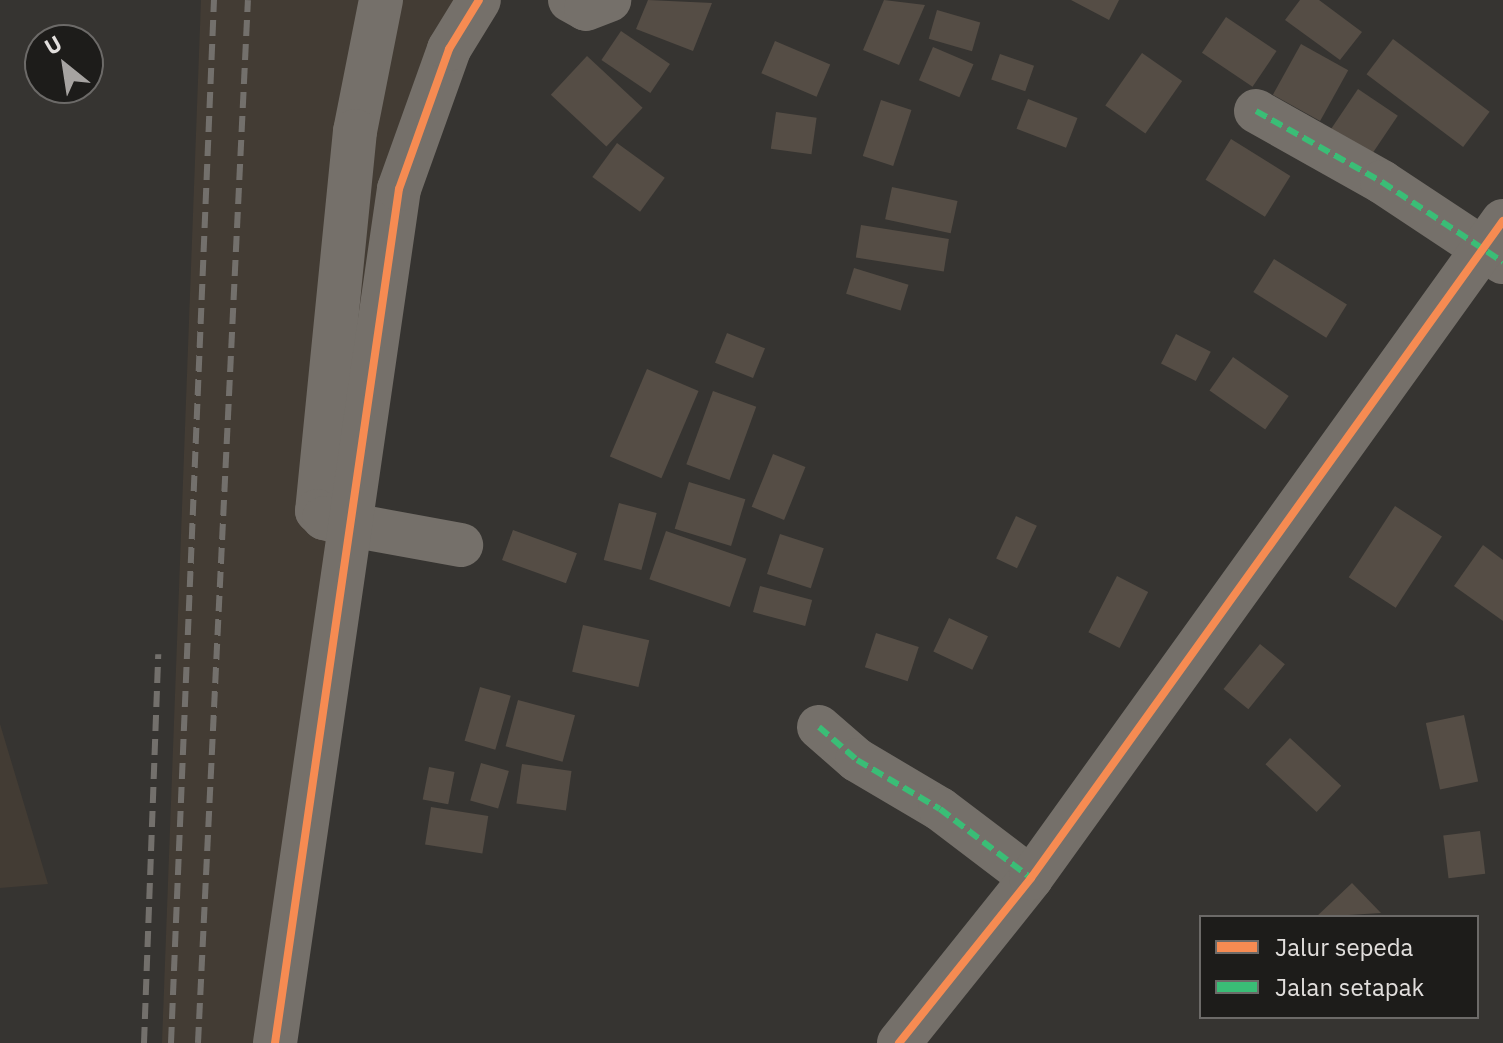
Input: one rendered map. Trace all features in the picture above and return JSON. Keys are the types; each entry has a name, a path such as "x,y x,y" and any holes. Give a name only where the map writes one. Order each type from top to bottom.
{"street":[{"path":"381,0 355,131 317,507 324,518 461,545"},
{"path":"275,1043 399,189 449,49 479,0"},
{"path":"570,0 586,9 609,0"},
{"path":"899,1043 1031,878 1496,244 1256,111"},
{"path":"819,727 857,760 940,809 1031,878"}],"shaded area":[{"path":"201,0 468,0 434,59 262,1043 162,1043"},
{"path":"0,724 48,884 0,888"}],"building":[{"path":"648,0 712,3 693,51 636,29"},
{"path":"884,0 925,5 899,65 863,50"},
{"path":"1071,0 1119,0 1109,20"},
{"path":"1300,0 1319,0 1362,32 1340,60 1285,20"},
{"path":"937,10 980,22 972,51 929,39"},
{"path":"1226,17 1277,51 1253,87 1202,53"},
{"path":"621,31 670,64 650,93 601,60"},
{"path":"1393,39 1490,112 1463,147 1367,74"},
{"path":"775,41 830,64 817,97 761,73"},
{"path":"1301,44 1348,70 1320,121 1273,95"},
{"path":"933,47 974,64 959,97 919,80"},
{"path":"1142,53 1182,81 1145,134 1105,105"},
{"path":"1000,54 1034,66 1025,91 991,80"},
{"path":"587,56 643,108 606,147 551,95"},
{"path":"1358,89 1398,116 1370,157 1330,130"},
{"path":"1028,99 1077,118 1066,148 1017,129"},
{"path":"881,100 911,110 893,166 863,156"},
{"path":"776,112 817,118 811,154 771,149"},
{"path":"1231,139 1290,176 1265,217 1206,180"},
{"path":"617,143 665,178 640,212 592,177"},
{"path":"892,187 958,201 951,233 885,219"},
{"path":"861,225 949,239 944,272 856,258"},
{"path":"1274,259 1347,305 1326,338 1253,292"},
{"path":"854,268 909,285 901,310 846,294"},
{"path":"727,333 765,348 753,378 715,363"},
{"path":"1176,334 1211,352 1196,381 1161,363"},
{"path":"1233,357 1289,396 1265,430 1209,391"},
{"path":"647,369 699,391 661,478 610,456"},
{"path":"713,391 756,407 730,480 686,464"},
{"path":"773,454 805,467 784,520 752,507"},
{"path":"689,482 745,499 731,546 675,529"},
{"path":"619,503 657,513 641,570 604,560"},
{"path":"1395,506 1442,536 1396,608 1349,577"},
{"path":"1016,516 1037,526 1017,568 996,559"},
{"path":"513,530 577,553 566,583 502,560"},
{"path":"666,531 746,559 730,607 649,579"},
{"path":"780,534 824,548 811,588 767,574"},
{"path":"1483,545 1503,560 1503,621 1454,586"},
{"path":"1117,576 1148,592 1120,648 1088,632"},
{"path":"760,586 812,600 805,626 753,612"},
{"path":"949,618 988,636 972,670 933,652"},
{"path":"583,625 649,640 638,687 572,672"},
{"path":"876,633 919,647 908,681 865,667"},
{"path":"1260,644 1285,664 1248,709 1223,689"},
{"path":"480,687 511,696 495,750 465,741"},
{"path":"518,700 575,715 563,762 506,746"},
{"path":"1464,715 1478,782 1440,790 1426,723"},
{"path":"1290,738 1341,786 1317,812 1265,764"},
{"path":"481,763 509,771 498,808 470,800"},
{"path":"522,764 572,771 566,811 516,804"},
{"path":"429,767 455,772 448,804 423,799"},
{"path":"431,807 488,816 482,854 425,845"},
{"path":"1480,831 1485,874 1449,878 1443,836"},
{"path":"1352,883 1381,913 1348,915 1318,915"}],"railway":[{"path":"171,1043 214,0"},
{"path":"198,1043 248,0"},
{"path":"144,1043 158,654"}],"marked path":[{"path":"1256,111 1382,182 1503,262"},
{"path":"819,727 857,760 940,809 1031,878"}],"cycle path":[{"path":"275,1043 399,189 449,49 479,0"},
{"path":"899,1043 1031,878 1503,221"}]}
